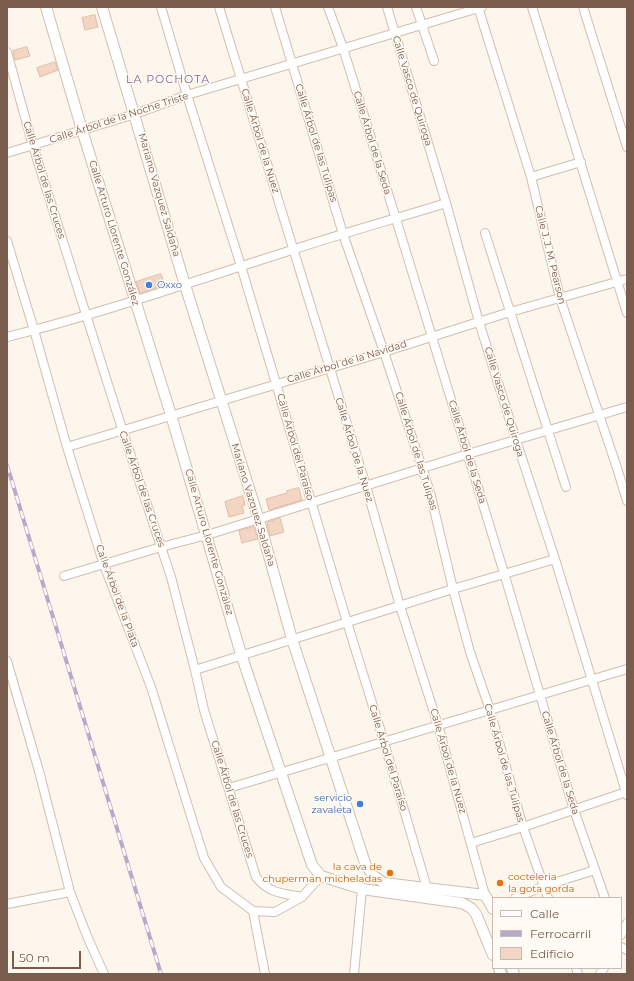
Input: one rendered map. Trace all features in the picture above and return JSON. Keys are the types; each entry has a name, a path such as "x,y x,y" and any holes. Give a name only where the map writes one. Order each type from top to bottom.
{"street":[{"name":"Calle Arturo Llorente González","path":"46,7 82,130 171,415 241,654 312,865 321,876"},
{"name":"Mariano Vazquez Saldaña","path":"102,7 185,285 258,520 292,639 332,757 366,866 374,876 384,883 485,895"},
{"name":"Calle Árbol del Paraíso","path":"161,7 241,266 427,888"},
{"name":"Calle Árbol de la Nuez","path":"219,7 366,486 400,606 438,725 485,895"},
{"name":"Calle Árbol de las Tulipas","path":"275,7 343,234 384,352 422,469 470,652 490,710 523,828 548,897"},
{"name":"Calle Árbol de la Seda","path":"328,7 343,48 432,336 574,810 605,897"},
{"name":"Calle Vasco de Quiroga","path":"387,7 516,440 555,559 627,793"},
{"path":"416,7 434,61"},
{"name":"Calle Árbol de la Noche Triste","path":"7,153 135,114 187,95 480,7"},
{"name":"Calle J. J. M. Pearson","path":"480,7 531,177 560,298 600,415 627,501"},
{"path":"532,7 627,313"},
{"path":"583,7 627,148"},
{"name":"Calle Árbol de las Cruces","path":"7,52 33,146 86,316 171,577 196,670 204,710 256,877 264,886 272,891 302,897"},
{"path":"531,177 581,162"},
{"path":"7,337 86,316 294,249 446,203"},
{"path":"485,233 566,487"},
{"name":"Calle Árbol de la Plata","path":"7,241 67,447 104,565 151,688 204,858 221,887 253,911"},
{"name":"Calle Árbol de la Navidad","path":"67,447 122,429 222,401 384,352 510,312 627,279"},
{"path":"64,576 258,520 468,454 627,407"},
{"path":"196,670 241,654 504,573 555,559"},
{"path":"7,661 39,771 70,892 104,974"},
{"path":"229,788 627,670"},
{"path":"471,843 523,828 627,793"},
{"path":"517,897 544,886 595,870"},
{"path":"265,974 253,911 275,912 302,897 321,876 362,889 462,903 471,908 476,914 492,953"},
{"path":"354,974 362,889"},
{"path":"7,904 70,892"},
{"path":"485,895 492,907"},
{"path":"622,933 627,923"}],"building":[{"path":"95,15 98,27 85,30 82,18"},
{"path":"27,47 30,56 15,60 13,51"},
{"path":"55,62 58,70 40,77 37,68"},
{"name":"Oxxo","path":"161,274 165,285 140,293 136,282"},
{"path":"299,488 302,500 269,510 266,499"},
{"path":"243,496 245,505 242,506 244,513 229,517 225,502"},
{"path":"280,518 284,532 270,536 267,523"},
{"path":"254,527 258,539 242,543 239,531"}],"railway":[{"path":"7,465 161,974"}],"place":[{"name":"Oxxo","path":"149,285"},
{"name":"servicio zavaleta","path":"360,804"},
{"name":"la cava de chuperman micheladas","path":"390,873"},
{"name":"cocteleria la gota gorda","path":"500,883"}],"district":[{"name":"LA POCHOTA","path":"168,80"}]}
